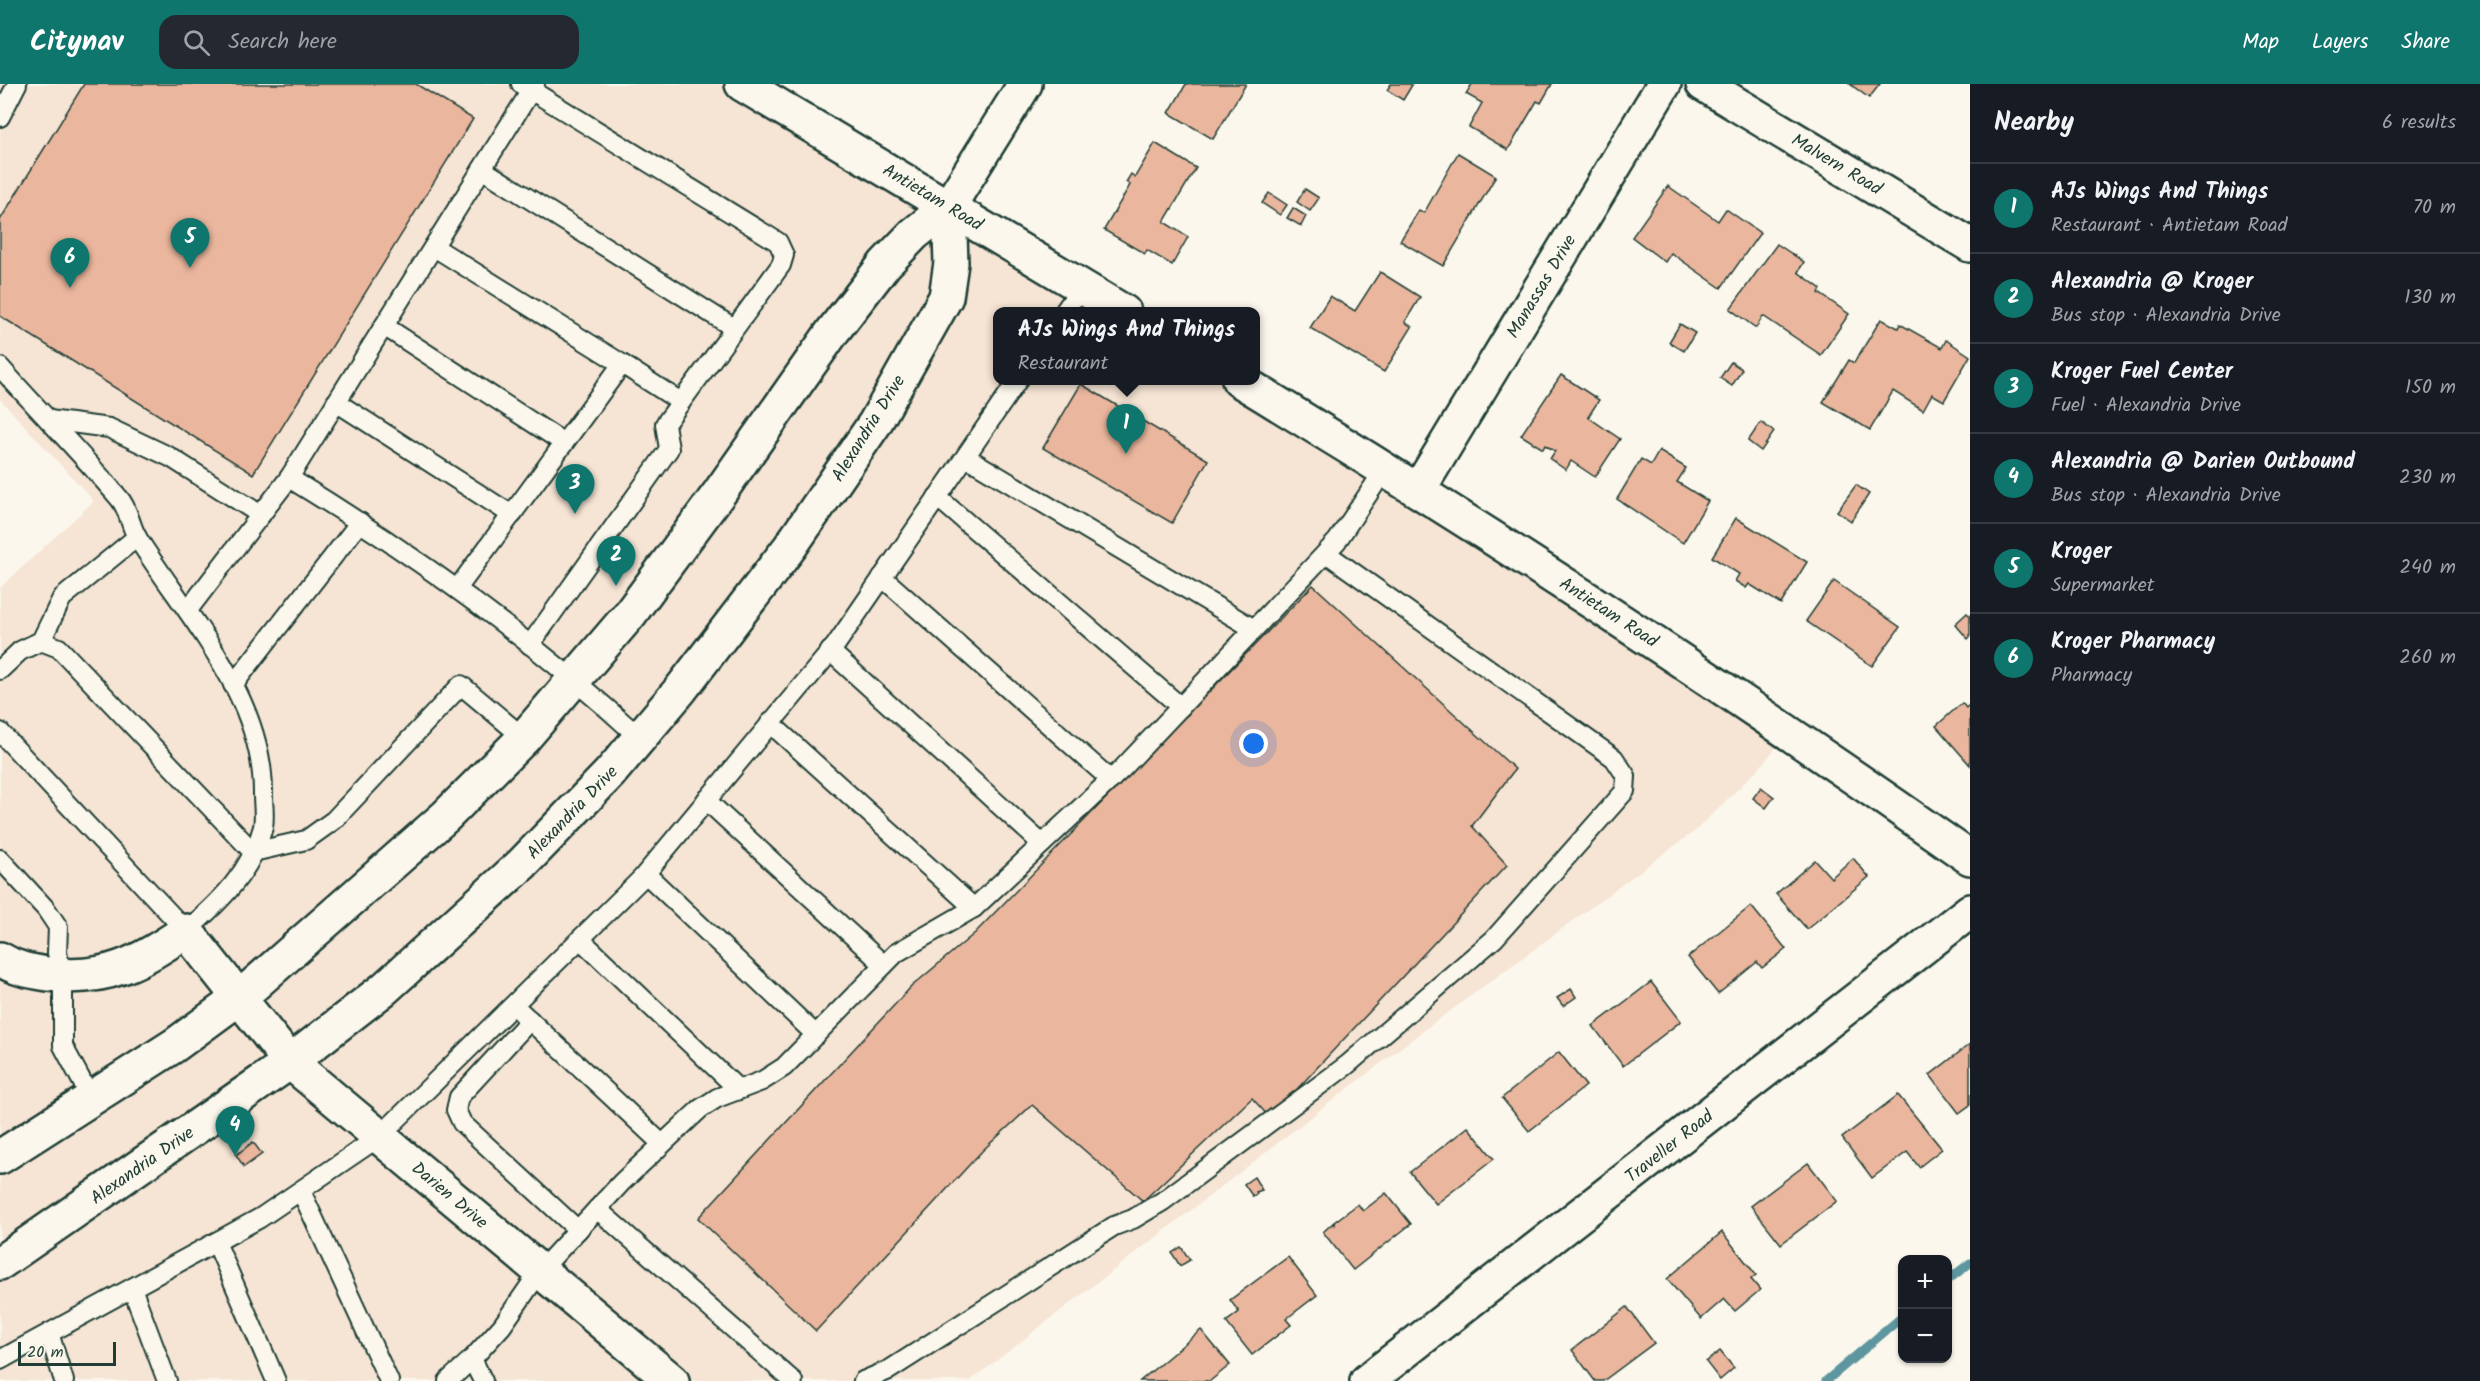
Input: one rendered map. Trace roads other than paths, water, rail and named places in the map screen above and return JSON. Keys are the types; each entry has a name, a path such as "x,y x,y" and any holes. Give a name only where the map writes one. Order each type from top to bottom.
{"street":[{"name":"Antietam Road","path":"742,84 949,206 1073,299 1104,307"},
{"path":"0,1157 175,1045 239,998 446,816 524,738 630,614 720,492 833,331 885,264 914,234 949,206 1025,84"},
{"name":"Manassas Drive","path":"1419,489 1664,84"},
{"name":"Malvern Road","path":"1703,84 1970,245"},
{"name":"Alexandria Drive","path":"0,1263 290,1062 440,941 522,864 610,773 681,689 790,547 874,423 946,297 951,263 949,206"},
{"name":"Antietam Road","path":"1246,385 1419,489 1729,690 1970,858"},
{"name":"Traveller Road","path":"1367,1381 1970,910"},
{"path":"0,958 17,970 63,976 98,975 117,970 139,960 186,931"},
{"name":"Darien Drive","path":"186,931 290,1062 672,1381"}],"lane":[{"path":"0,117 17,84"},
{"path":"188,610 289,478 482,169 529,86 778,243 784,255 781,265 665,424 669,449 530,645"},
{"path":"482,169 734,328"},
{"path":"434,247 681,402"},
{"path":"384,326 564,443"},
{"path":"457,590 622,364"},
{"path":"0,367 122,500 136,537 188,610 233,685 256,737 263,782 263,826 249,865 218,904 186,931 0,732"},
{"path":"0,1360 216,1242 301,1191 332,1167 379,1137 646,874 830,651 1015,385"},
{"path":"336,402 512,515"},
{"path":"49,420 110,428 170,457 261,515"},
{"path":"966,457 1254,629"},
{"path":"448,1381 502,1326 540,1270 597,1209 700,1109 762,1081 784,1067 884,965 908,944 974,908 1111,780 1326,553 1385,469"},
{"path":"289,478 419,560 576,679 639,738"},
{"path":"937,497 1181,707"},
{"path":"233,685 360,522"},
{"path":"0,670 20,651 41,641 62,598 136,537"},
{"path":"863,1381 890,1370 1114,1226 1133,1219 1163,1201 1347,1065 1494,939 1625,791 1626,776 1614,758 1326,553"},
{"path":"882,577 1111,780"},
{"path":"41,641 58,648 254,852"},
{"path":"830,651 1042,844"},
{"path":"254,852 306,840 334,819 461,685 524,738"},
{"path":"770,723 974,908"},
{"path":"706,800 884,965"},
{"path":"0,859 6,879 46,909 58,927 57,953 63,976 63,1046 92,1100"},
{"path":"646,874 816,1035"},
{"path":"580,939 739,1090"},
{"path":"513,1005 662,1144"},
{"path":"530,1020 459,1097 456,1110 462,1123 578,1230"},
{"path":"301,1191 389,1381"},
{"path":"597,1209 793,1381"},
{"path":"216,1242 276,1381"},
{"path":"132,1288 167,1381"},
{"path":"49,1333 64,1381"},
{"path":"472,1359 483,1381"}],"waterway":[{"path":"1952,1277 1970,1263"},
{"path":"1826,1381 1898,1320"}],"place":[{"name":"Kroger","path":"190,268"},
{"name":"Kroger Pharmacy","path":"70,288"},
{"name":"AJs Wings And Things","path":"1126,454"},
{"name":"Kroger Fuel Center","path":"575,514"},
{"name":"Alexandria @ Kroger","path":"616,586"},
{"name":"Alexandria @ Darien Outbound","path":"235,1156"}]}
